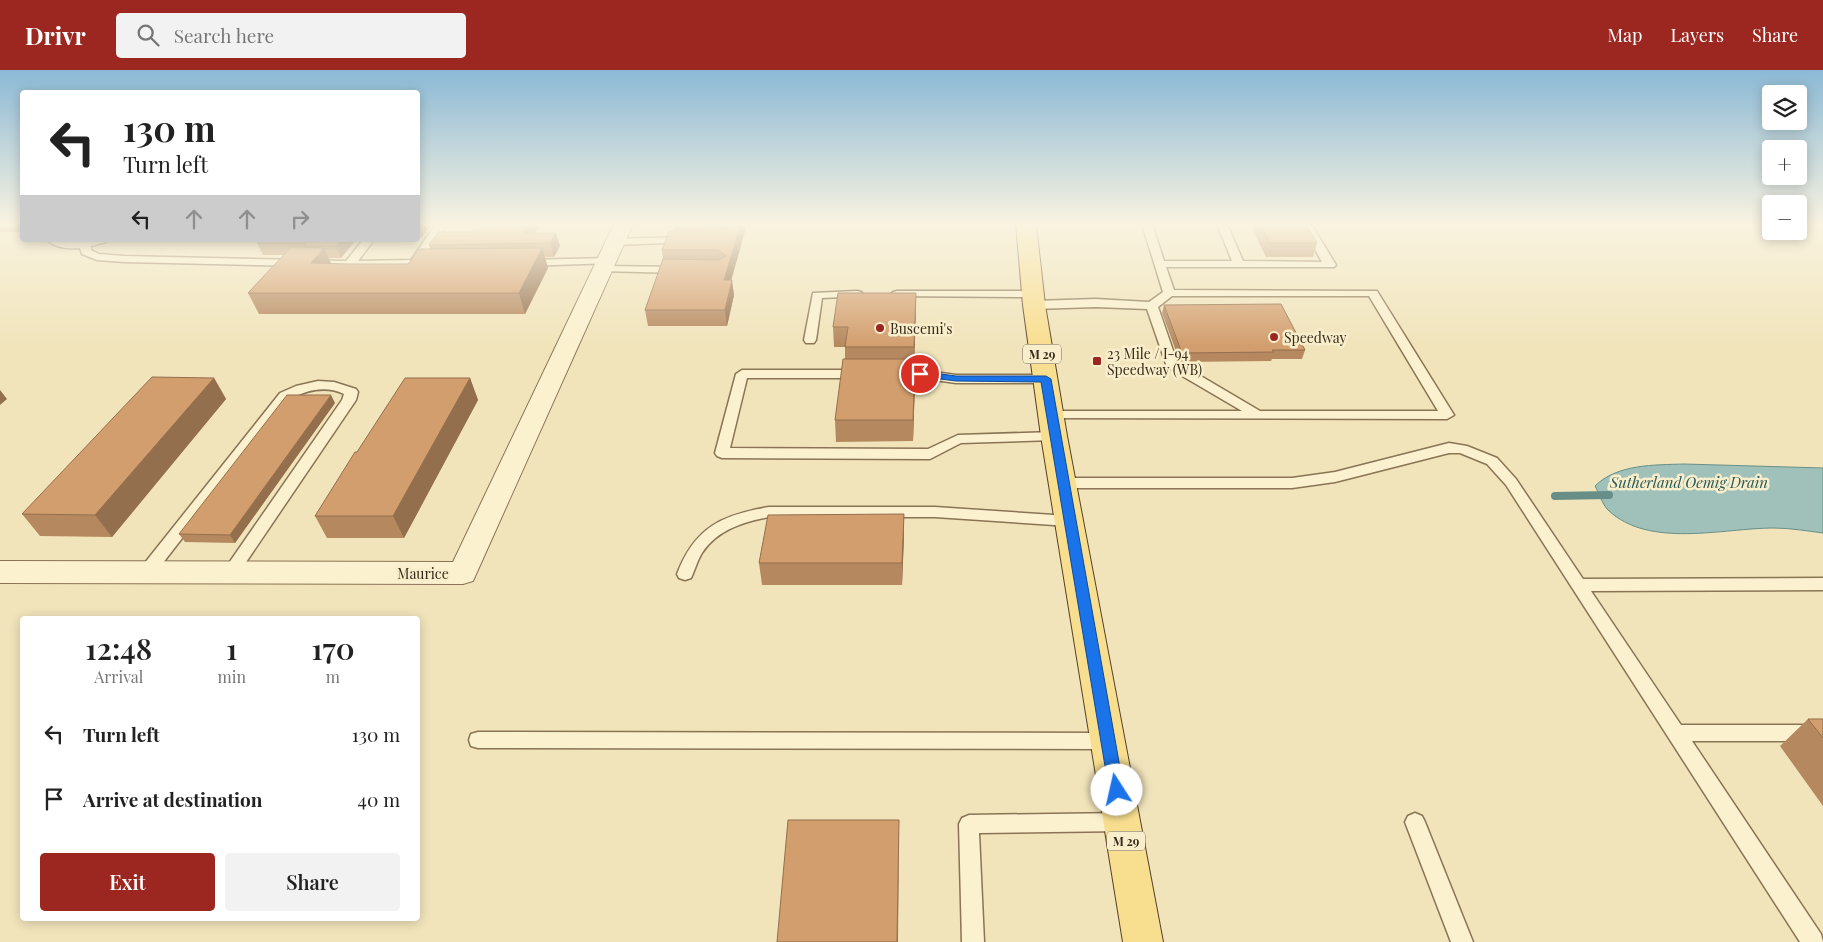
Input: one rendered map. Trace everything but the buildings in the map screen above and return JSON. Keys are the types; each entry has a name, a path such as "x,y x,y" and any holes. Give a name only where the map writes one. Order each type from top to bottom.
{"main road":[{"name":"M 29","path":"1030,265 1053,426 1143,942"}],"street":[{"name":"Maurice","path":"0,572 463,573 606,265"}],"lane":[{"path":"673,265 693,270"},
{"path":"1160,265 1169,293"},
{"path":"1215,265 1330,265"},
{"path":"887,294 1152,306 1169,293 1373,293 1446,415 1256,414 1053,426 958,439 930,454 722,453 742,374 920,374 956,378 1046,379"},
{"path":"810,340 817,294 867,294"},
{"path":"1152,306 1171,364 1256,414"},
{"path":"146,573 285,396 319,384 344,388 351,392 349,400 230,573"},
{"path":"1063,482 1292,483 1335,477 1449,448 1462,449 1492,461 1502,470 1580,585 1813,942"},
{"path":"686,574 690,557 703,539 724,524 747,515 762,513 935,512 1069,521"},
{"path":"1580,585 1823,584"},
{"path":"1677,733 1823,732"},
{"path":"478,740 1108,741"},
{"path":"973,942 969,824 1123,822"},
{"path":"1415,822 1462,942"}],"water":[{"path":"1684,464 1823,468 1823,533 1774,528 1687,534 1665,533 1644,529 1625,522 1608,510 1595,486 1614,473 1636,467"}],"waterway":[{"name":"Sutherland Oemig Drain","path":"1555,496 1609,495"}],"place":[{"name":"Buscemi's","path":"880,328"},
{"name":"Speedway","path":"1274,337"},
{"name":"23 Mile / I-94 Speedway (WB)","path":"1097,361"}],"route":[{"path":"920,374 956,378 1046,379 1054,436 1117,790"}]}
